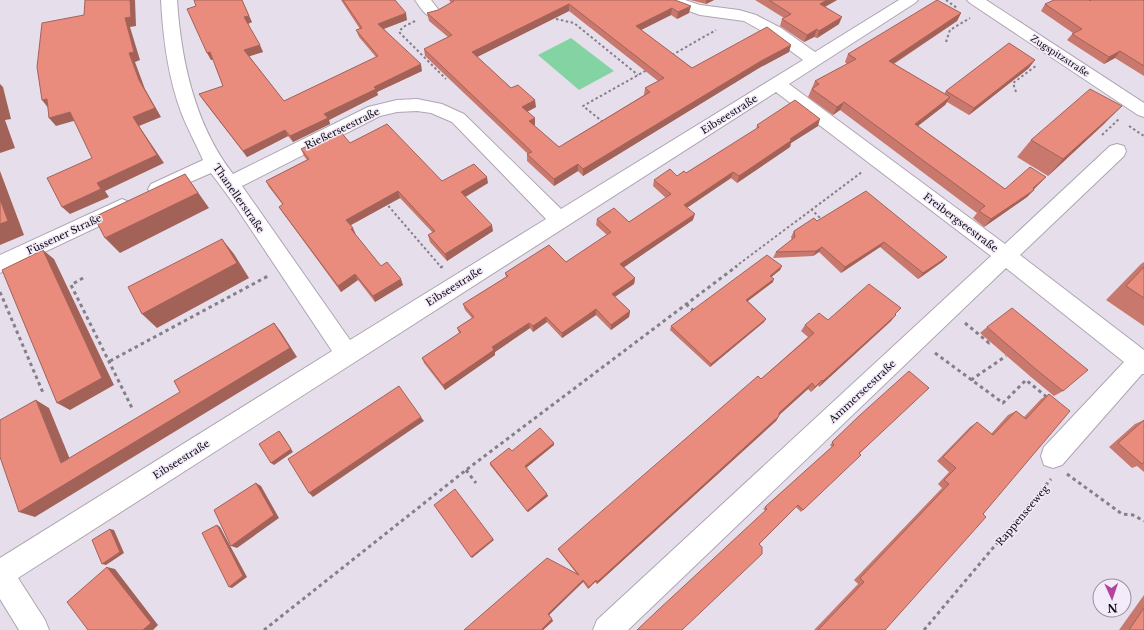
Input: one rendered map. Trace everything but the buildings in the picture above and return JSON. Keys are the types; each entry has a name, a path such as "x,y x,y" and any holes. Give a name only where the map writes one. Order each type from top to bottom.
{"street":[{"name":"Thanellerstraße","path":"169,0 172,31 180,78 190,112 214,163 347,354"},
{"path":"423,0 433,13"},
{"path":"672,0 688,8 750,18 765,26 815,60"},
{"name":"Eibseestraße","path":"0,574 910,0"},
{"name":"Zugspitzstraße","path":"975,0 1144,111"},
{"name":"Freibergseestraße","path":"777,84 1006,256 1142,362"},
{"name":"Rießerseestraße","path":"230,184 374,111 396,105 418,104 440,109 458,118 560,221"},
{"name":"Ammerseestraße","path":"606,630 1118,151"},
{"name":"Füssener Straße","path":"0,264 214,163"},
{"path":"1054,460 1142,362"},
{"path":"0,574 35,630"}],"path":[{"path":"433,13 403,27 399,32 446,80"},
{"path":"672,55 741,16"},
{"path":"946,42 950,30 970,18"},
{"path":"556,19 574,23 638,75"},
{"path":"1016,92 1013,83 1037,65"},
{"path":"606,124 583,106 652,67"},
{"path":"264,630 466,470 878,159"},
{"path":"380,196 457,285"},
{"path":"811,209 822,220"},
{"path":"110,361 286,266"},
{"path":"83,278 71,284 134,410"},
{"path":"0,292 44,395"},
{"path":"686,304 698,314"},
{"path":"948,309 988,343 990,342"},
{"path":"916,340 1003,403 1026,380 1051,400"},
{"path":"971,380 1006,356"},
{"path":"1054,460 1122,514 1133,516 1142,520 1144,516"},
{"name":"Rappenseeweg","path":"924,630 1047,486 1057,469 1054,460"},
{"path":"466,470 476,483"}],"green space":[{"path":"571,38 614,71 579,90 538,55"}]}
